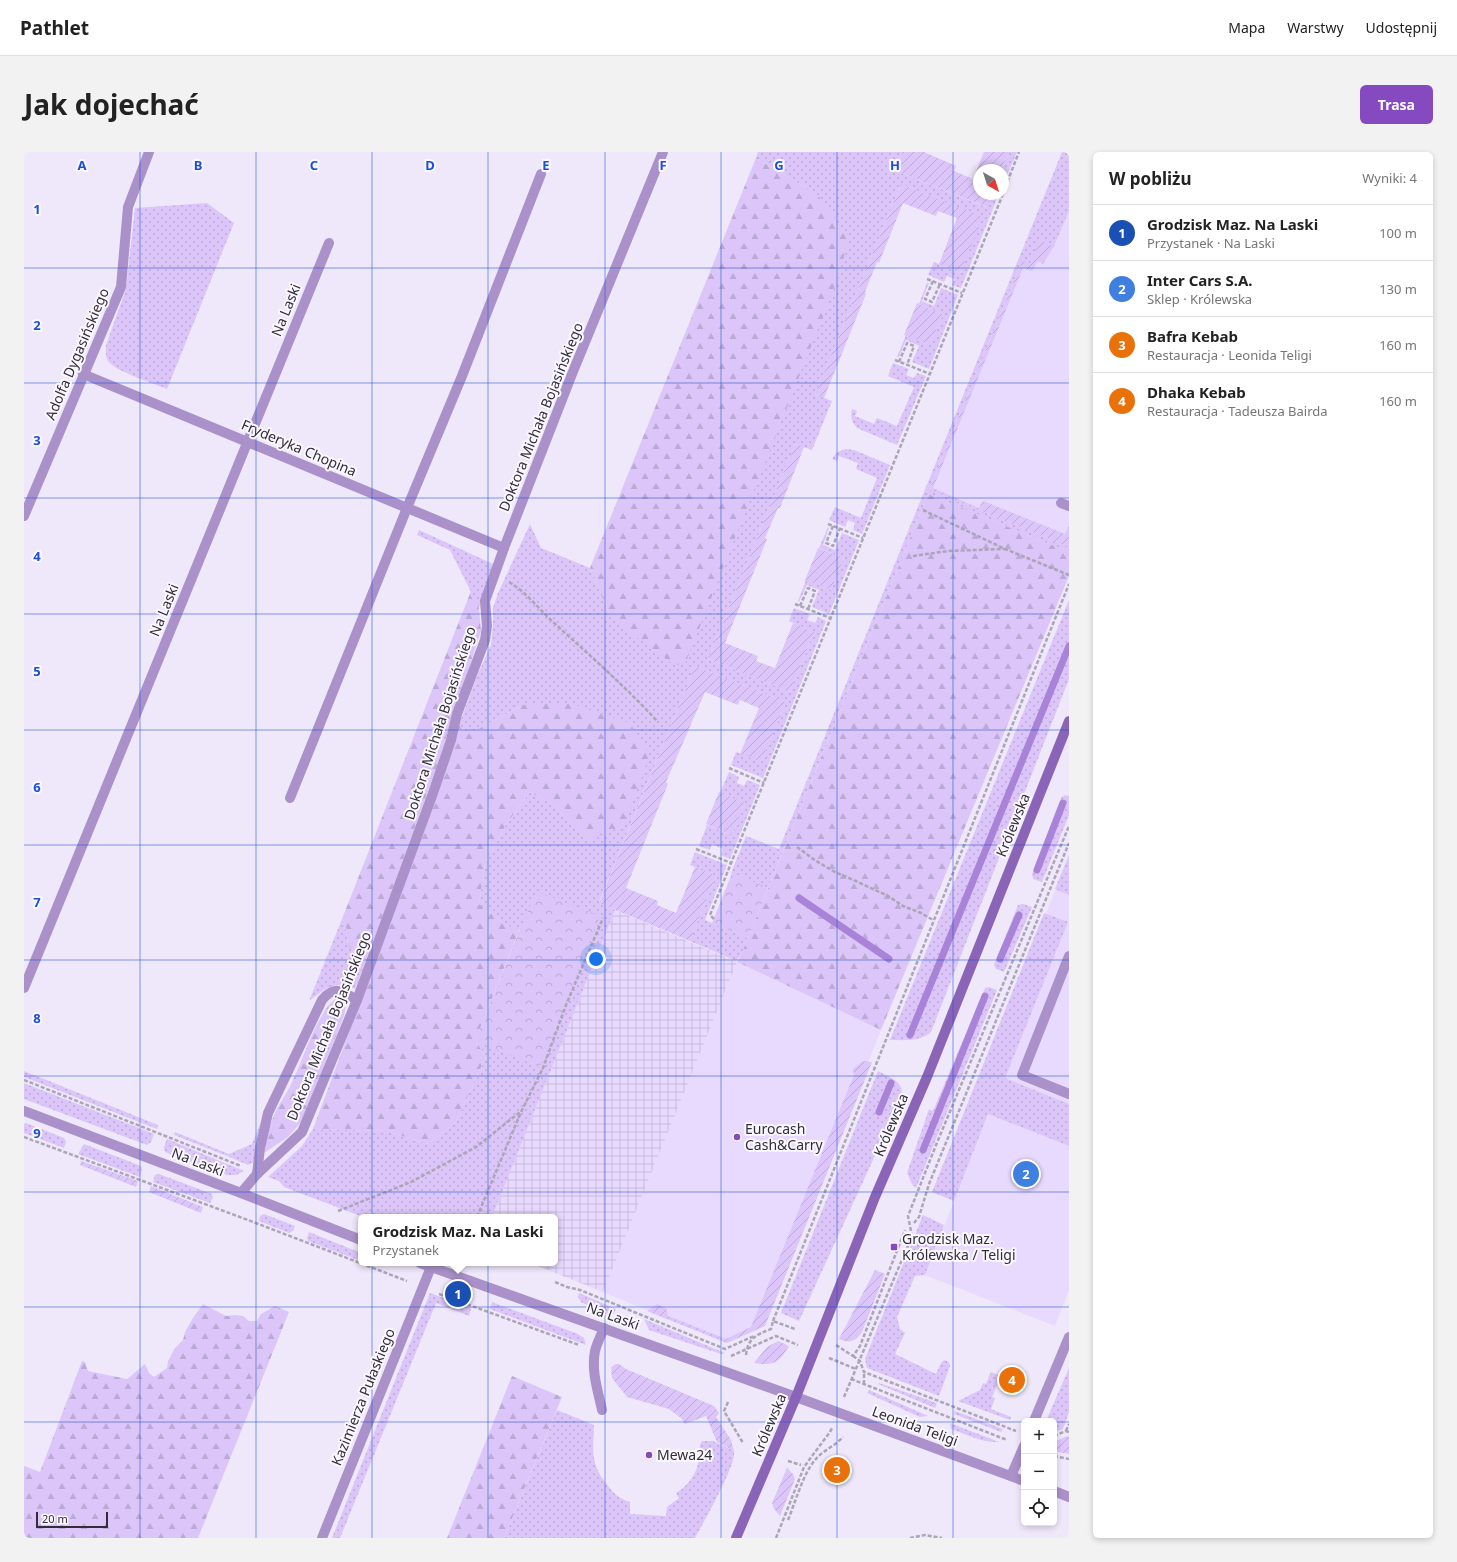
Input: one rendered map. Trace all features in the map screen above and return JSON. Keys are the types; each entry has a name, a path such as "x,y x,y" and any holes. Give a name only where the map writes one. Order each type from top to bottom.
{"main road":[{"name":"Królewska","path":"736,1538 796,1397 875,1197 927,1077 1069,721"}],"street":[{"name":"Adolfa Dygasińskiego","path":"24,516 121,287 128,207 149,152"},
{"name":"Doktora Michała Bojasińskiego","path":"241,1193 257,1174 302,1132 356,1000 433,794 451,740 457,714 485,640 487,626 485,601 494,575 572,374 663,152"},
{"path":"290,798 407,508 465,369 541,174"},
{"name":"Na Laski","path":"24,988 329,242"},
{"name":"Fryderyka Chopina","path":"83,374 504,548"},
{"path":"1069,956 1022,1075 1069,1094"},
{"path":"257,1174 260,1148 268,1113 322,1000 332,991 338,990 356,1000"},
{"name":"Na Laski","path":"24,1111 358,1239"},
{"name":"Na Laski","path":"431,1267 796,1397"},
{"name":"Kazimierza Pułaskiego","path":"322,1538 431,1267"},
{"path":"602,1410 595,1378 594,1365 595,1351 604,1328"},
{"path":"1035,1418 1069,1337"},
{"name":"Leonida Teligi","path":"796,1397 1021,1480"},
{"path":"1012,1476 1021,1454"},
{"path":"1057,1492 1069,1497"}],"path":[{"path":"1009,179 1020,152"},
{"path":"714,919 710,915 1000,200"},
{"path":"927,279 962,293"},
{"path":"933,281 925,299 932,302 940,284"},
{"path":"899,362 907,343 914,346 907,365"},
{"path":"894,360 930,374"},
{"path":"923,510 1004,549 1069,575"},
{"path":"828,524 863,538"},
{"path":"833,526 826,543 833,546 840,528"},
{"path":"913,556 948,551 1004,549"},
{"path":"494,575 514,585 529,598 547,617 641,704 658,722"},
{"path":"555,1282 580,1290 725,1349 771,1329 933,920 1069,584"},
{"path":"800,606 808,588 815,591 808,609"},
{"path":"795,604 830,618"},
{"path":"729,768 764,782"},
{"path":"1021,1445 851,1379 860,1361 912,1236 908,1216 939,1137 1069,826"},
{"path":"914,1223 919,1216 929,1184 1069,843"},
{"path":"797,847 834,872 888,896 903,906 921,913 933,920"},
{"path":"696,849 731,863"},
{"path":"478,1214 521,1112 543,1068 566,1005 603,918"},
{"path":"24,1080 247,1168"},
{"path":"337,1212 410,1182 476,1147 521,1112"},
{"path":"24,1136 358,1262"},
{"path":"853,1356 860,1346 905,1230"},
{"path":"368,1266 412,1283"},
{"path":"437,1293 595,1351"},
{"path":"773,1321 795,1329"},
{"path":"746,1356 747,1348 754,1336"},
{"path":"709,1367 747,1348 776,1336 790,1342"},
{"path":"835,1345 860,1361 864,1372 864,1384"},
{"path":"835,1360 856,1369"},
{"path":"864,1372 1018,1432"},
{"path":"728,1402 724,1411 743,1443"},
{"path":"1057,1435 1068,1432 1069,1424"},
{"path":"776,1538 804,1467 830,1432"},
{"path":"788,1520 809,1469 815,1459 837,1444 843,1436"},
{"path":"1057,1457 1069,1459"},
{"path":"787,1460 801,1465"},
{"path":"910,1538 925,1535 942,1538"}],"shaded area":[{"path":"1069,152 1069,552 928,494"},
{"path":"1069,857 1069,1145 1008,1122 1069,1146 1069,1290 1055,1326 925,1275 988,1114 967,1106"},
{"path":"615,910 737,962 603,1292 538,1266 558,1266 558,1214 493,1214"},
{"path":"737,962 881,1030 763,1326 726,1343 603,1292"}],"green space":[{"path":"758,152 903,152 896,171 986,207 989,200 997,200 961,288 952,285 955,279 947,276 944,282 928,275 934,262 960,273 982,217 901,184 815,394 832,401 812,450 795,444 708,659 790,692 814,632 789,621 794,608 810,614 807,620 815,623 818,617 826,621 763,778 731,765 736,752 761,762 786,702 695,666 599,902 615,910 493,1214 358,1215 284,1187 279,1181 268,1177 302,1146 313,1129 386,1131 428,1144 456,1122 486,1056 475,1041 520,929 507,926 479,904 485,864 507,823 530,792 555,806 586,841 527,703 469,734 459,725 477,676 491,645 493,608 498,593 530,524 541,548 590,568 611,618 817,194 756,158"},
{"path":"903,152 924,152 956,166 954,171 973,179 973,200 990,200 987,207 896,171"},
{"path":"984,152 1009,152 1004,164 979,164"},
{"path":"1009,152 1017,152 1009,171 1009,164 1004,164"},
{"path":"1062,152 1069,152 1069,211 1054,246 1040,240 1030,264 1022,261 929,490 1069,547 1069,552 928,494 768,888 731,873 746,836 779,849"},
{"path":"756,158 817,194 849,238 838,279 685,664 674,665 611,618 590,568"},
{"path":"901,184 983,217 960,273 939,264 957,218 938,211 936,216 903,203 879,263 877,262 865,292 866,294 824,398 815,394"},
{"path":"207,203 234,223 167,389 119,369 108,361 106,355 106,345 126,289 135,208"},
{"path":"1040,240 1054,246 1043,264 1038,261 1032,271 1023,268 933,488 979,508 983,501 1065,534 1069,526 1069,547 929,490 1022,261 1030,263"},
{"path":"927,283 929,283 922,301 934,306 941,288 958,295 929,369 912,362 919,346 906,340 899,357 897,357 906,335 930,345 943,314 919,304"},
{"path":"917,303 943,314 930,345 904,335"},
{"path":"893,363 909,369 906,375 914,378 917,373 926,376 897,445 857,428 851,417 852,409 857,411 855,416 874,424 877,418 897,426 914,387 888,376"},
{"path":"795,444 804,447 780,508 778,508 765,538 767,539 725,643 758,656 756,661 775,668 793,623 814,632 790,692 708,659"},
{"path":"846,449 854,450 890,465 862,534 853,530 855,523 848,520 845,527 829,520 835,507 861,518 877,478 856,469 858,463 839,456 837,461 832,459 837,452"},
{"path":"928,494 1069,552 1069,576 881,1030 737,962"},
{"path":"828,527 829,528 823,545 835,550 842,533 859,540 829,614 812,607 819,590 807,585 799,602 798,601 806,580 831,590 844,558 819,548"},
{"path":"419,530 493,564 479,608 450,550 417,535"},
{"path":"818,548 844,558 831,590 805,580"},
{"path":"471,591 479,608 481,631 436,769 367,959 351,949 348,942 346,926 342,919"},
{"path":"1069,600 1069,679 931,1032 917,1039 890,1040"},
{"path":"695,666 786,702 761,762 740,754 759,708 740,700 738,705 705,692 666,782 668,784 626,888 658,901 657,905 676,913 695,867 716,876 690,941 599,903"},
{"path":"527,703 572,704 630,723 649,754 642,779 622,826 586,841 555,806 530,792 507,823 485,864 479,904 507,926 520,928 475,1041 486,1056 456,1122 428,1144 386,1131 313,1129 361,1000 459,725 469,734"},
{"path":"729,772 739,777 737,783 744,786 747,780 760,785 730,859 721,855 723,849 712,844 710,850 699,846 707,825 732,835 745,803 720,793"},
{"path":"719,792 745,803 732,835 706,824"},
{"path":"1065,795 1069,796 1069,815 1042,882 1033,879 1032,874 1061,798"},
{"path":"695,852 727,865 705,920 748,938 741,955 736,961 690,941 716,876 690,865"},
{"path":"1069,855 1069,895 1055,889"},
{"path":"732,873 768,888 748,938 712,923"},
{"path":"536,891 600,916 540,1067 475,1041"},
{"path":"1023,904 1032,907 1004,972 996,969 994,965 1018,905"},
{"path":"1044,913 1068,922 1005,1078 1069,1104 1069,1146 988,1114 954,1201 932,1192"},
{"path":"342,919 346,926 348,942 351,949 367,959 355,989 348,986 336,985 325,989 309,1001"},
{"path":"989,987 997,990 916,1188 912,1184 907,1173 929,1109 933,1111 985,988"},
{"path":"338,997 343,1000 345,1004 344,1016 302,1121 288,1137 264,1153 274,1115 291,1084 318,1022 324,1011"},
{"path":"863,1061 872,1062 765,1326 727,1343 647,1311 657,1304 666,1308 668,1316 726,1339 751,1327 854,1075 853,1069"},
{"path":"24,1071 158,1125 157,1129 24,1077"},
{"path":"878,1071 892,1078 899,1084 902,1096 898,1110 884,1136 799,1321 781,1313"},
{"path":"24,1083 154,1134 151,1142 147,1145 24,1099"},
{"path":"26,1123 64,1138 66,1142 64,1148 24,1133 24,1124"},
{"path":"260,1124 253,1163 248,1165 227,1156 252,1144"},
{"path":"175,1132 229,1154 227,1156 174,1135"},
{"path":"167,1139 244,1171 236,1175 227,1175 165,1152 164,1147"},
{"path":"84,1144 141,1166 142,1169 140,1177 78,1154"},
{"path":"81,1161 138,1181 136,1187 80,1165"},
{"path":"159,1174 212,1194 213,1197 210,1203 153,1182 155,1175"},
{"path":"151,1186 203,1207 201,1213 149,1192"},
{"path":"264,1214 295,1226 293,1231 289,1233 259,1221 260,1216"},
{"path":"923,1215 944,1225 925,1275 915,1276 897,1317 900,1329 905,1333 895,1354 936,1374 944,1360 949,1362 950,1366 939,1396 867,1368 865,1359"},
{"path":"309,1232 358,1252 358,1260 308,1241 307,1238"},
{"path":"875,1270 885,1274 862,1332 852,1341 839,1339"},
{"path":"430,1293 471,1308 469,1316 436,1303 340,1538 332,1538"},
{"path":"579,1293 616,1309 614,1313 610,1316 581,1302 578,1297"},
{"path":"492,1302 578,1334 584,1338 586,1345 490,1309"},
{"path":"203,1304 226,1316 243,1316 249,1321 257,1321 261,1314 275,1306 289,1312 198,1538 24,1538 24,1466 40,1472 82,1361 85,1362 88,1371 127,1379 145,1364 149,1373 154,1377 167,1368 168,1361 175,1348 183,1340 185,1332"},
{"path":"644,1319 725,1353 721,1354 649,1330"},
{"path":"778,1341 789,1346 779,1360 766,1364 754,1363 767,1347"},
{"path":"616,1364 714,1406 719,1413 716,1417 731,1440 734,1451 717,1442 706,1416 685,1424 681,1418 669,1409 627,1397 612,1378 611,1367"},
{"path":"1069,1368 1069,1412 1063,1429 1057,1431 1057,1418 1047,1418"},
{"path":"991,1372 1001,1376 992,1397 995,1398 991,1409 1011,1417 1010,1420 958,1401 980,1390 983,1383 986,1384"},
{"path":"512,1376 562,1397 504,1538 447,1538"},
{"path":"879,1383 937,1403 935,1408 878,1384"},
{"path":"869,1390 928,1416 920,1417 867,1393"},
{"path":"557,1410 594,1425 593,1450 595,1464 602,1478 610,1489 620,1498 630,1502 630,1514 666,1516 667,1507 679,1498 676,1493 688,1483 694,1475 698,1464 702,1441 713,1441 734,1451 734,1458 725,1480 695,1538 504,1538"},
{"path":"955,1411 1003,1429 1001,1432 954,1414"},
{"path":"950,1423 999,1442 980,1440 951,1429"},
{"path":"1067,1436 1069,1437 1069,1454 1057,1452 1057,1441"},
{"path":"787,1468 793,1474 795,1479 780,1516 774,1509 772,1503"}],"waterway":[{"path":"910,1035 1069,646"},
{"path":"1037,870 1063,803"},
{"path":"799,898 889,959"},
{"path":"1000,959 1019,915"},
{"path":"923,1150 985,996"},
{"path":"879,1112 891,1083"}],"place":[{"name":"Eurocash Cash&Carry","path":"737,1137"},
{"name":"Inter Cars S.A.","path":"1026,1174"},
{"name":"Grodzisk Maz. Królewska / Teligi","path":"894,1247"},
{"name":"Grodzisk Maz. Na Laski","path":"458,1294"},
{"name":"Dhaka Kebab","path":"1012,1380"},
{"name":"Mewa24","path":"649,1455"},
{"name":"Bafra Kebab","path":"837,1470"}]}
